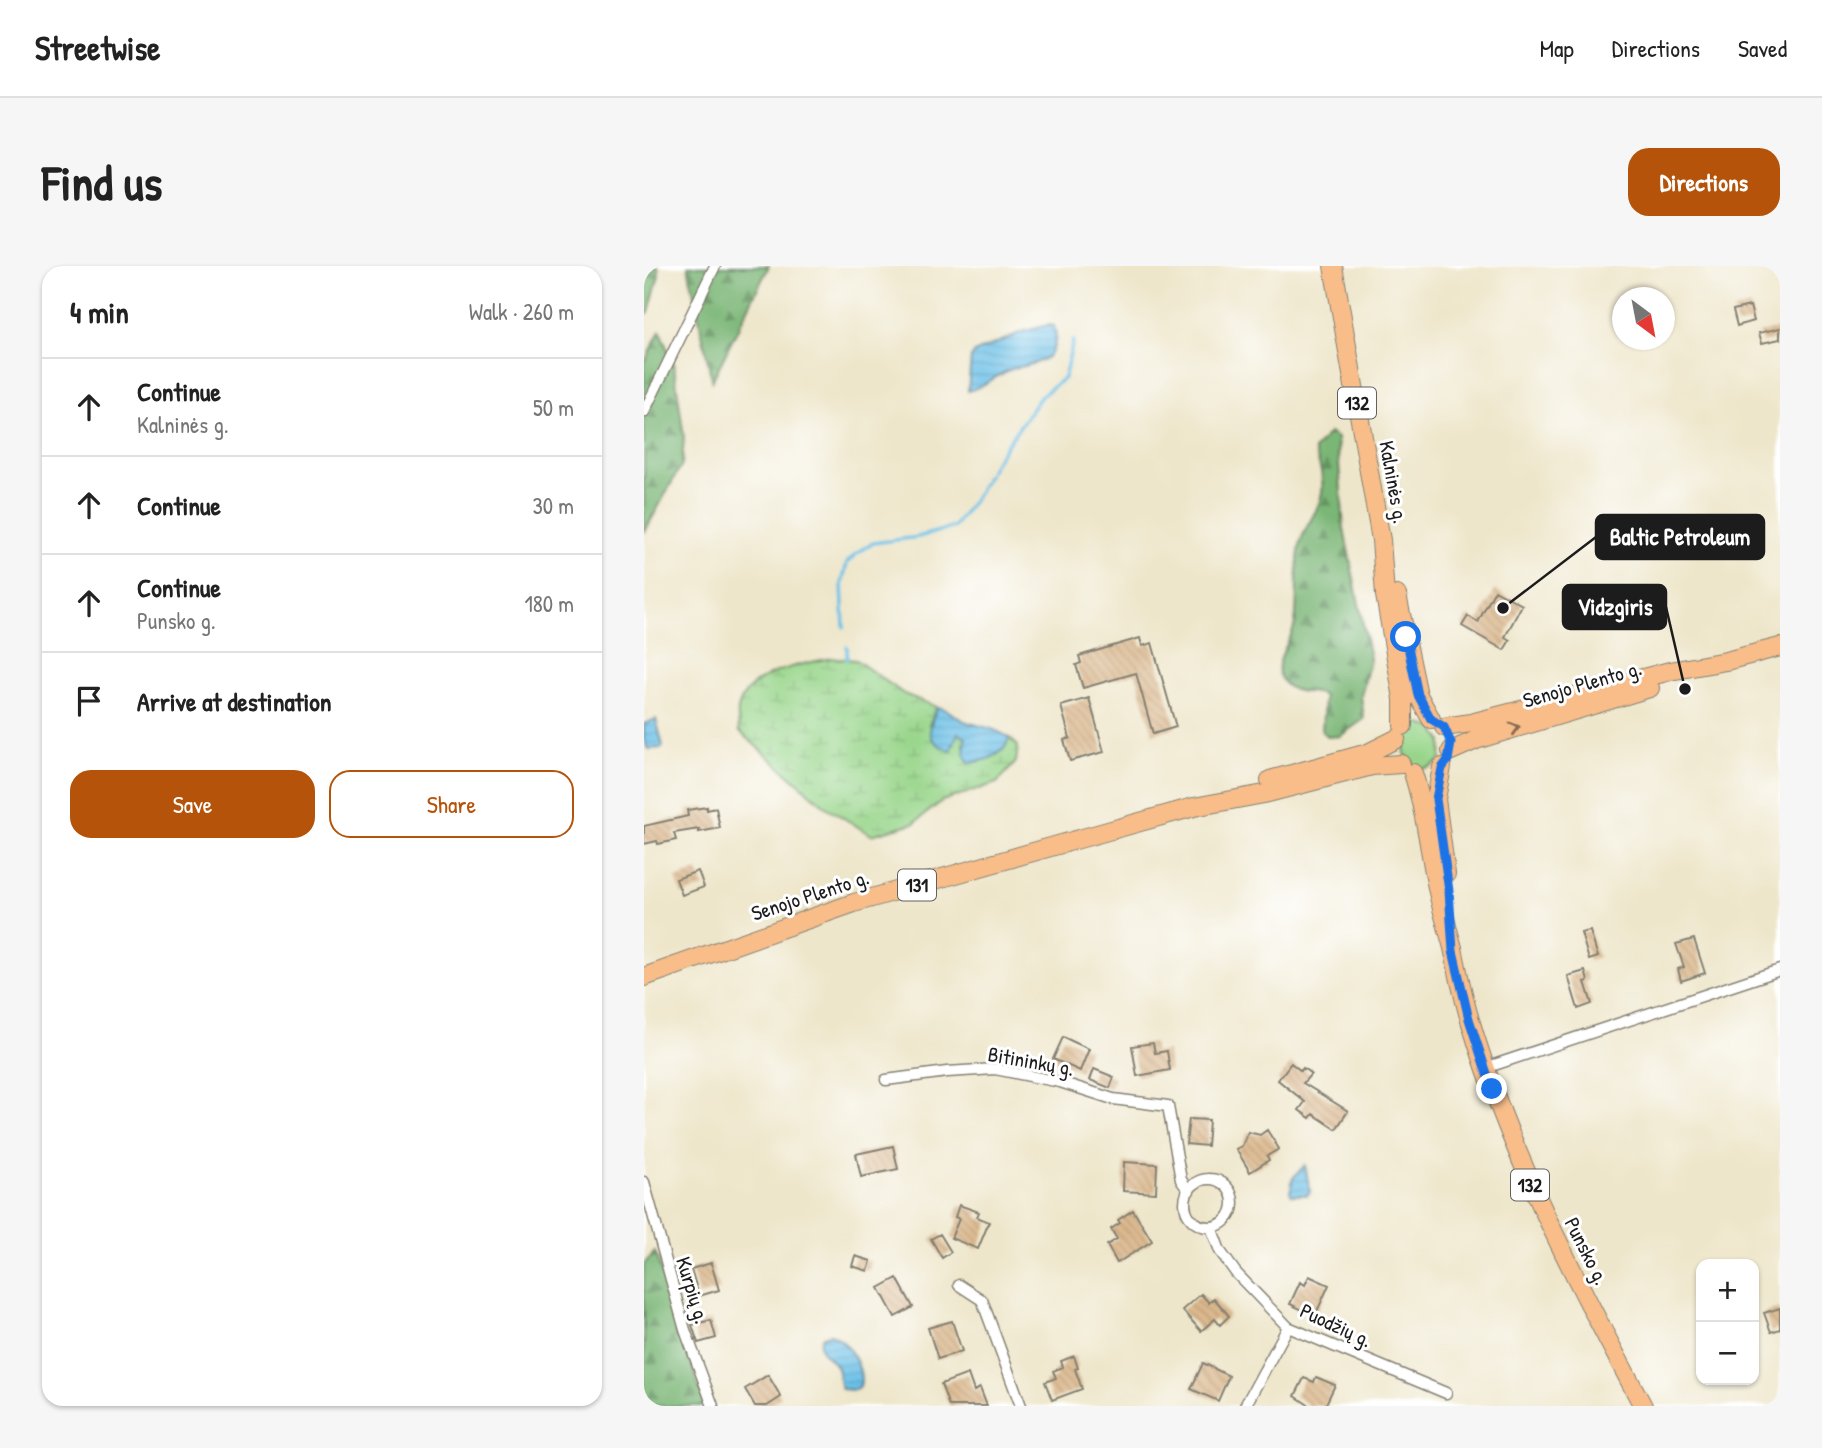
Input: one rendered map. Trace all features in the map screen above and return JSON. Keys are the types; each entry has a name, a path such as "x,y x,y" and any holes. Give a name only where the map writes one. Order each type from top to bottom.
{"main road":[{"name":"Kalninės g.","path":"1333,266 1381,540 1385,595 1404,699 1400,733"},
{"name":"Kalninės g.","path":"1381,540 1396,593 1418,695 1438,723"},
{"name":"Senojo Plento g.","path":"1438,723 1471,723 1670,671 1726,661 1780,647"},
{"name":"Senojo Plento g.","path":"1451,751 1476,740 1683,679 1726,661"},
{"path":"1412,720 1438,723 1449,734 1451,751 1442,768 1423,775 1407,769 1397,757 1400,733 1412,720"},
{"name":"Senojo Plento g.","path":"644,977 754,936 855,903 1194,807 1264,782 1368,753 1400,733"},
{"name":"Senojo Plento g.","path":"1194,807 1264,794 1372,766 1407,769"},
{"name":"Punsko g.","path":"1442,768 1436,799 1449,891 1453,951"},
{"name":"Punsko g.","path":"1407,769 1422,801 1438,893 1469,1019 1514,1148 1573,1276 1643,1406"}],"street":[{"path":"644,412 715,266"},
{"path":"1485,1068 1780,971"},
{"name":"Bitininkų g.","path":"886,1080 995,1069 1060,1082 1114,1099 1168,1106 1181,1181 1189,1191"},
{"path":"1207,1180 1215,1180 1227,1188 1233,1201 1225,1222 1211,1227 1197,1224 1187,1213 1185,1205 1189,1191 1200,1181 1207,1180"},
{"name":"Kurpių g.","path":"644,1182 685,1330 713,1406"},
{"name":"Puodžių g.","path":"1211,1227 1220,1251 1236,1273 1287,1326 1446,1392"},
{"path":"959,1285 982,1300 1021,1406"},
{"path":"1245,1406 1287,1326"}],"green space":[{"path":"644,266 658,266 659,275 649,312 644,316"},
{"path":"688,266 769,266 712,381"},
{"path":"660,331 674,365 684,438 682,464 644,533 644,363"},
{"path":"1329,433 1337,438 1344,529 1370,659 1361,696 1364,719 1340,736 1329,737 1322,732 1324,696 1289,687 1280,676 1279,669 1282,653 1295,623 1301,541 1322,491 1321,473 1314,450"},
{"path":"830,658 856,660 904,694 937,707 929,725 953,741 958,733 966,737 964,745 969,762 988,759 999,753 1009,738 1018,746 1016,762 997,783 942,801 914,823 871,835 826,807 739,731 738,709 752,686 776,672"},
{"path":"1417,723 1434,728 1442,741 1441,759 1430,767 1413,765 1404,749 1404,740 1409,730"},
{"path":"655,1252 705,1406 644,1406 644,1264"}],"water":[{"path":"1054,326 1056,334 1049,356 1007,371 968,391 971,357 976,352 1022,332"},
{"path":"937,707 967,722 1004,735 1009,738 1007,744 994,756 969,763 964,754 966,737 958,733 951,751 936,743 930,734"},
{"path":"656,719 663,746 648,749 644,740 644,724"},
{"path":"1305,1165 1310,1192 1307,1195 1292,1195 1290,1192 1293,1178"},
{"path":"831,1334 843,1342 857,1364 860,1386 853,1390 842,1389 836,1366 821,1349 820,1341 823,1336"}],"building":[{"path":"1750,306 1754,321 1737,326 1733,310"},
{"path":"1780,328 1780,339 1762,343 1759,333"},
{"path":"1495,590 1522,605 1505,637 1510,640 1504,650 1462,626 1468,616 1478,622"},
{"path":"1140,638 1142,646 1152,643 1176,727 1153,734 1136,673 1083,688 1076,665 1081,663 1079,656"},
{"path":"1089,698 1104,752 1070,761 1064,740 1070,738 1061,706"},
{"path":"707,807 707,810 716,808 720,828 674,833 676,840 644,844 644,826 688,816 687,810"},
{"path":"698,871 704,887 682,895 676,879"},
{"path":"1590,931 1598,957 1589,960 1581,933"},
{"path":"1694,939 1705,973 1681,981 1678,969 1684,967 1676,944"},
{"path":"1585,971 1588,981 1585,982 1592,1004 1578,1009 1568,976"},
{"path":"1063,1037 1089,1049 1080,1071 1053,1059"},
{"path":"1153,1043 1155,1053 1167,1051 1170,1070 1137,1076 1132,1046"},
{"path":"1291,1063 1301,1071 1303,1068 1311,1074 1303,1083 1348,1111 1336,1129 1313,1114 1310,1118 1299,1110 1305,1102 1278,1080"},
{"path":"1094,1069 1114,1077 1110,1088 1090,1080"},
{"path":"1189,1119 1209,1120 1207,1146 1186,1144"},
{"path":"1267,1130 1279,1149 1267,1156 1269,1160 1250,1172 1236,1149 1242,1146 1248,1132 1260,1135"},
{"path":"893,1146 898,1169 861,1177 856,1154"},
{"path":"1124,1162 1157,1164 1156,1193 1123,1191"},
{"path":"959,1205 979,1212 977,1217 989,1222 978,1249 951,1238 959,1219 955,1217"},
{"path":"1133,1210 1152,1241 1117,1263 1107,1245 1117,1239 1111,1229 1120,1223 1118,1220"},
{"path":"940,1234 951,1252 942,1258 931,1239"},
{"path":"855,1256 871,1261 868,1271 852,1266"},
{"path":"711,1263 719,1290 699,1296 691,1269"},
{"path":"1309,1276 1329,1285 1315,1316 1290,1304 1300,1282 1305,1285"},
{"path":"897,1278 913,1307 895,1317 879,1288"},
{"path":"1201,1294 1209,1303 1214,1298 1229,1316 1220,1325 1215,1319 1201,1331 1182,1310"},
{"path":"1780,1308 1780,1329 1771,1332 1764,1313"},
{"path":"711,1320 716,1338 698,1343 692,1325"},
{"path":"952,1321 962,1351 938,1359 928,1328"},
{"path":"1074,1356 1082,1389 1052,1400 1045,1382 1056,1378 1053,1371 1063,1367 1061,1361"},
{"path":"1203,1363 1229,1376 1218,1401 1191,1389"},
{"path":"968,1374 974,1391 980,1388 987,1406 949,1406 941,1384"},
{"path":"768,1375 781,1397 767,1406 755,1406 745,1389"},
{"path":"1316,1377 1335,1385 1325,1406 1310,1406 1295,1396 1304,1378 1314,1382"}],"waterway":[{"path":"844,627 842,584 847,563 873,543 918,537 954,527 1041,396 1064,378 1073,341"},
{"path":"847,647 847,659"}],"place":[{"name":"Baltic Petroleum","path":"1503,608"},
{"name":"Vidzgiris","path":"1685,689"}],"route":[{"path":"1406,637 1418,695 1431,719 1438,722 1449,734 1451,743 1448,760 1442,768 1436,799 1449,891 1453,951 1469,1019 1492,1089"}]}
